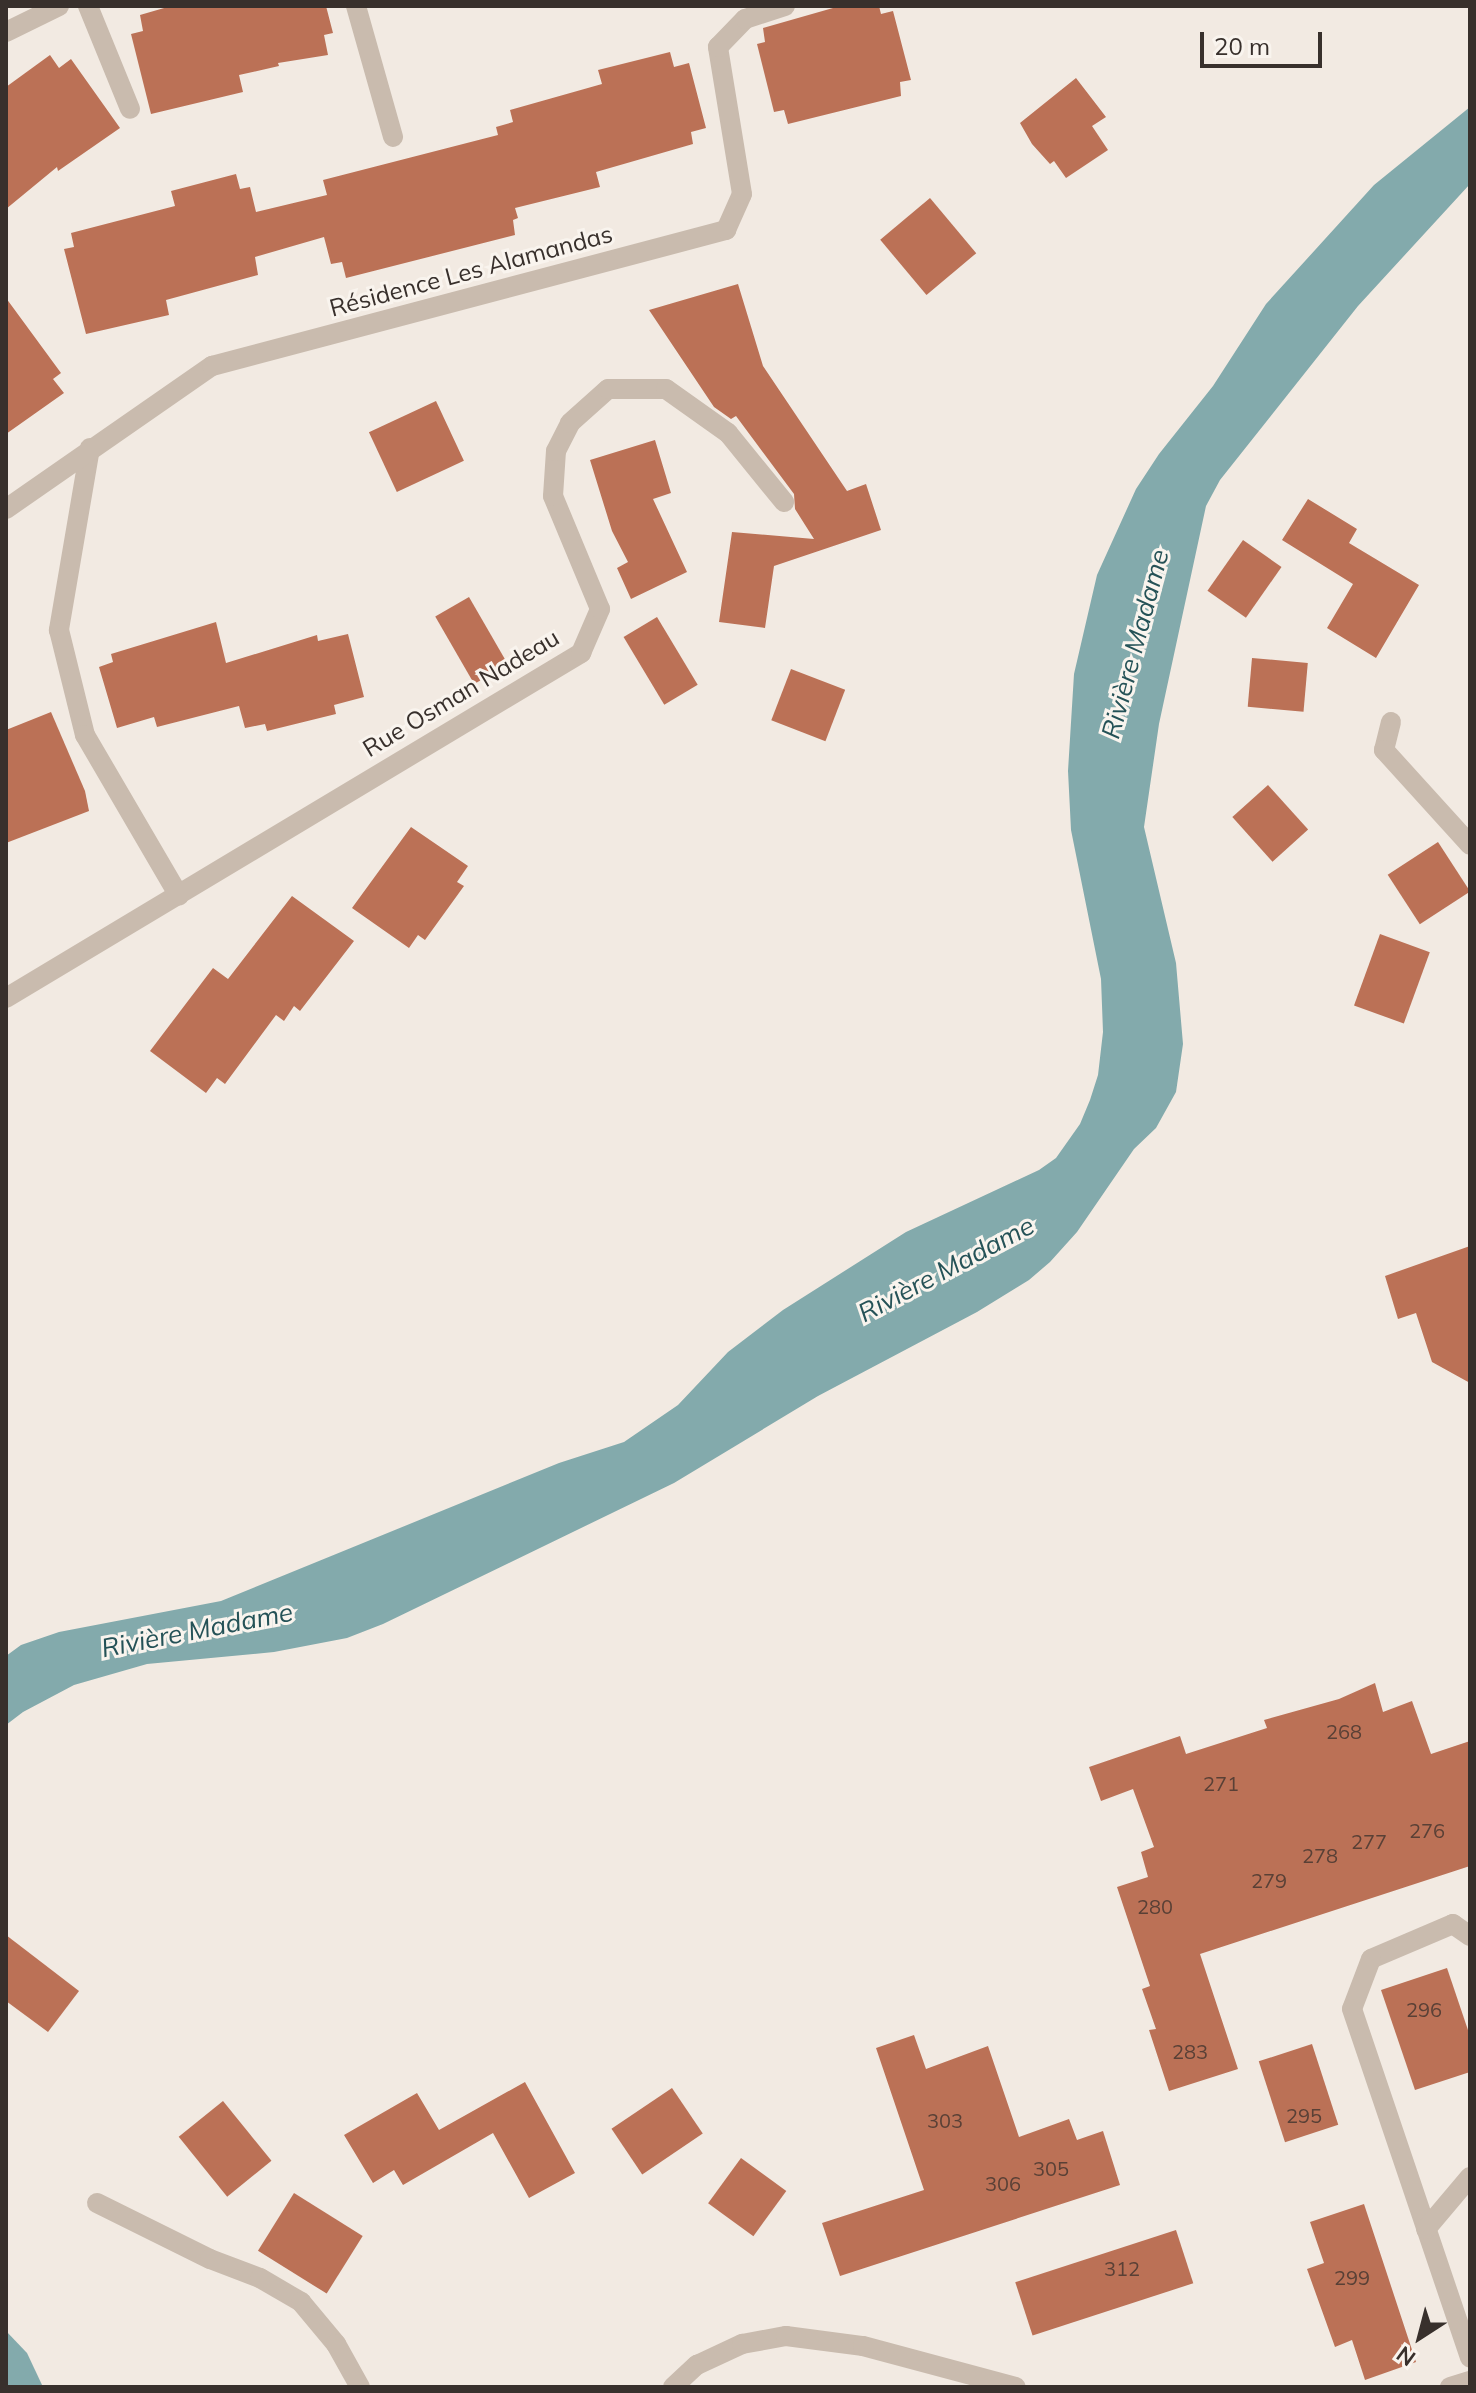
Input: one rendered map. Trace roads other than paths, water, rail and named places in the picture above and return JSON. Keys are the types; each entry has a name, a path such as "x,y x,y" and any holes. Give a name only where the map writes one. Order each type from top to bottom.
{"street":[{"path":"6,32 59,6"},
{"path":"88,6 130,109"},
{"path":"356,6 393,137"},
{"name":"Résidence Les Alamandas","path":"6,509 212,366 726,230 742,194 718,47 745,19 785,6"},
{"name":"Rue Osman Nadeau","path":"6,998 179,896 418,748 581,653 600,609 553,496 556,451 570,423 608,389 666,389 728,433 784,502"},
{"path":"90,448 59,630 85,735 179,896"},
{"path":"1391,722 1384,750 1470,845"},
{"path":"1470,1936 1453,1924 1371,1959 1352,2009 1470,2358"},
{"path":"1426,2229 1470,2177"},
{"path":"97,2203 210,2259 260,2278 301,2302 336,2344 360,2387"},
{"path":"673,2387 697,2365 742,2344 786,2336 863,2346 1016,2387"},
{"path":"1450,2387 1470,2381"}],"water":[{"name":"Rivière Madame","path":"1470,107 1470,184 1358,306 1220,480 1206,506 1159,724 1144,827 1176,963 1183,1044 1176,1092 1156,1128 1134,1149 1077,1232 1050,1262 1029,1280 977,1312 818,1396 674,1483 383,1624 347,1638 274,1652 147,1664 74,1685 23,1712 6,1725 6,1656 21,1645 59,1632 221,1601 559,1463 624,1442 678,1405 728,1352 783,1310 906,1232 1039,1170 1056,1158 1080,1124 1090,1100 1098,1075 1103,1032 1101,979 1071,830 1068,771 1074,674 1097,575 1136,489 1159,454 1213,386 1266,304 1374,185"},
{"path":"6,2331 27,2353 43,2387 6,2387"}]}
